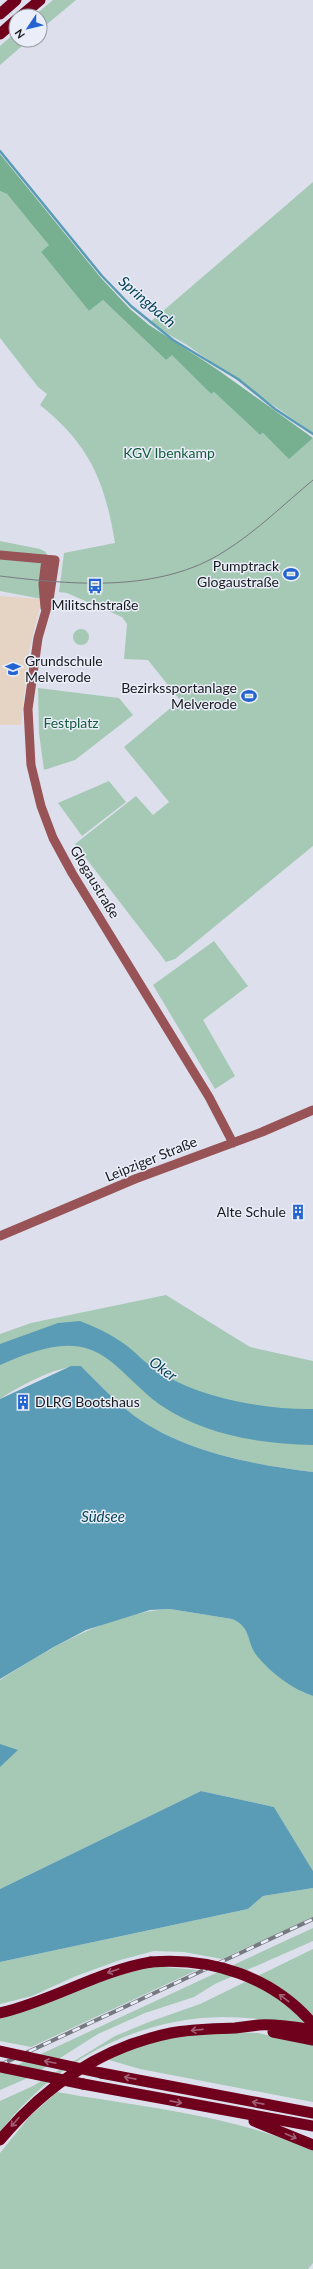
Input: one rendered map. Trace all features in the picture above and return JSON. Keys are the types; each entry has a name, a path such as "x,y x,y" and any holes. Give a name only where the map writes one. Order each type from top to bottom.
{"highway":[{"path":"0,14 16,0"},
{"path":"30,8 40,0"},
{"path":"0,34 8,27"},
{"path":"0,2013 46,1999 119,1969 151,1962 195,1962 238,1972 277,1992 313,2024"},
{"path":"0,2140 40,2097 59,2082 94,2060 131,2044 171,2033 260,2025 313,2030"},
{"path":"236,2028 272,2031 313,2040"},
{"path":"0,2051 101,2073 313,2112"},
{"path":"0,2067 229,2112 313,2126"},
{"path":"229,2112 313,2145"}],"street":[{"name":"Glogaustraße","path":"0,555 50,560 43,584 45,608 33,669 28,721 31,765 46,821 72,873 209,1097 233,1143"},
{"name":"Leipziger Straße","path":"0,1236 135,1179 190,1157 233,1143 313,1110"}],"shaded area":[{"name":"Grundschule Melverode","path":"0,596 42,599 29,650 21,725 0,725"}],"green space":[{"path":"53,0 76,0 48,23 48,8 44,8"},
{"path":"8,39 8,48 20,48 0,65 0,46"},
{"path":"0,154 101,278 130,309 149,325 218,370 313,438 289,459 263,433 260,435 214,392 211,394 172,355 166,360 103,300 89,311 41,252 49,245 7,194 0,191"},
{"path":"313,182 313,433 187,345 149,323"},
{"name":"KGV Ibenkamp","path":"0,191 7,194 50,245 41,252 89,311 103,300 166,360 172,354 211,394 214,392 260,435 263,433 289,458 313,438 313,846 175,959 166,962 75,844 136,796 153,815 169,802 124,747 180,700 148,660 124,659 127,624 122,617 67,593 59,592 64,553 115,543 106,501 92,466 83,450 71,435 40,405 47,394 38,387 0,338"},
{"path":"0,541 40,549 46,552 42,599 0,591"},
{"path":"78,629 84,629 89,634 87,643 84,645 78,645 73,640 73,634"},
{"name":"Festplatz","path":"38,688 119,698 133,715 75,760 44,770 39,733"},
{"path":"109,781 126,802 82,836 58,803"},
{"path":"214,941 248,986 203,1020 235,1076 215,1089 153,985"},
{"path":"166,1295 250,1347 313,1361 313,1472 240,1460 191,1445 168,1436 146,1424 127,1410 81,1366 62,1369 39,1377 0,1399 0,1334 31,1323"},
{"path":"170,1609 232,1619 239,1622 246,1629 249,1639 302,1692 313,1696 313,1871 274,1807 201,1791 0,1889 0,1680 60,1644 102,1625 124,1617"},
{"path":"313,1888 313,1917 222,1959 184,1952 154,1951 120,1960 76,1976 32,1996 0,2004 0,1962 248,1909 263,1896"},
{"path":"313,1928 313,1941 215,1984 194,1997 145,2013 98,2034 30,2077 0,2090 0,2073"},
{"path":"313,1949 313,2027 256,2019 222,2017 190,2019 158,2026 128,2036 98,2049 45,2085 21,2107 0,2132 0,2101 33,2086 115,2036 200,2004"},
{"path":"153,1966 197,1970 31,2047 0,2041 0,2019 55,1999 86,1985"},
{"path":"232,2032 258,2033 313,2045 313,2102 140,2069 109,2060 135,2047 168,2038"},
{"path":"57,2092 220,2120 283,2139 313,2151 313,2263 308,2269 0,2269 0,2153 30,2116"}],"water":[{"path":"80,1321 112,1336 156,1370 177,1382 195,1389 214,1396 255,1405 295,1409 313,1409 313,1445 273,1443 253,1440 233,1436 194,1423 176,1415 159,1404 109,1360 96,1352 83,1347 55,1347 41,1350 0,1365 0,1344 58,1323"},
{"name":"Südsee","path":"71,1366 81,1366 127,1410 146,1424 168,1436 191,1445 240,1460 313,1472 313,1696 282,1680 269,1668 257,1656 246,1631 238,1622 232,1619 170,1609 150,1610 86,1630 0,1679 0,1399"},
{"path":"0,1744 18,1750 0,1767"},
{"path":"201,1791 274,1807 313,1871 313,1888 263,1896 248,1909 0,1962 0,1889"}],"waterway":[{"name":"Springbach","path":"0,151 102,276 131,306 173,340 238,379 275,409 313,434"}],"tram line":[{"path":"0,576 57,582 116,583 145,580 173,574 200,565 237,543 313,480"}],"railway":[{"path":"0,2065 313,1919"}],"place":[{"name":"Pumptrack Glogaustraße","path":"291,574"},
{"name":"Militschstraße","path":"95,586"},
{"name":"Grundschule Melverode","path":"13,669"},
{"name":"Bezirkssportanlage Melverode","path":"249,696"},
{"name":"Alte Schule","path":"298,1212"},
{"name":"DLRG Bootshaus","path":"23,1402"}],"water label":[{"name":"Oker","path":"163,1369"}]}
